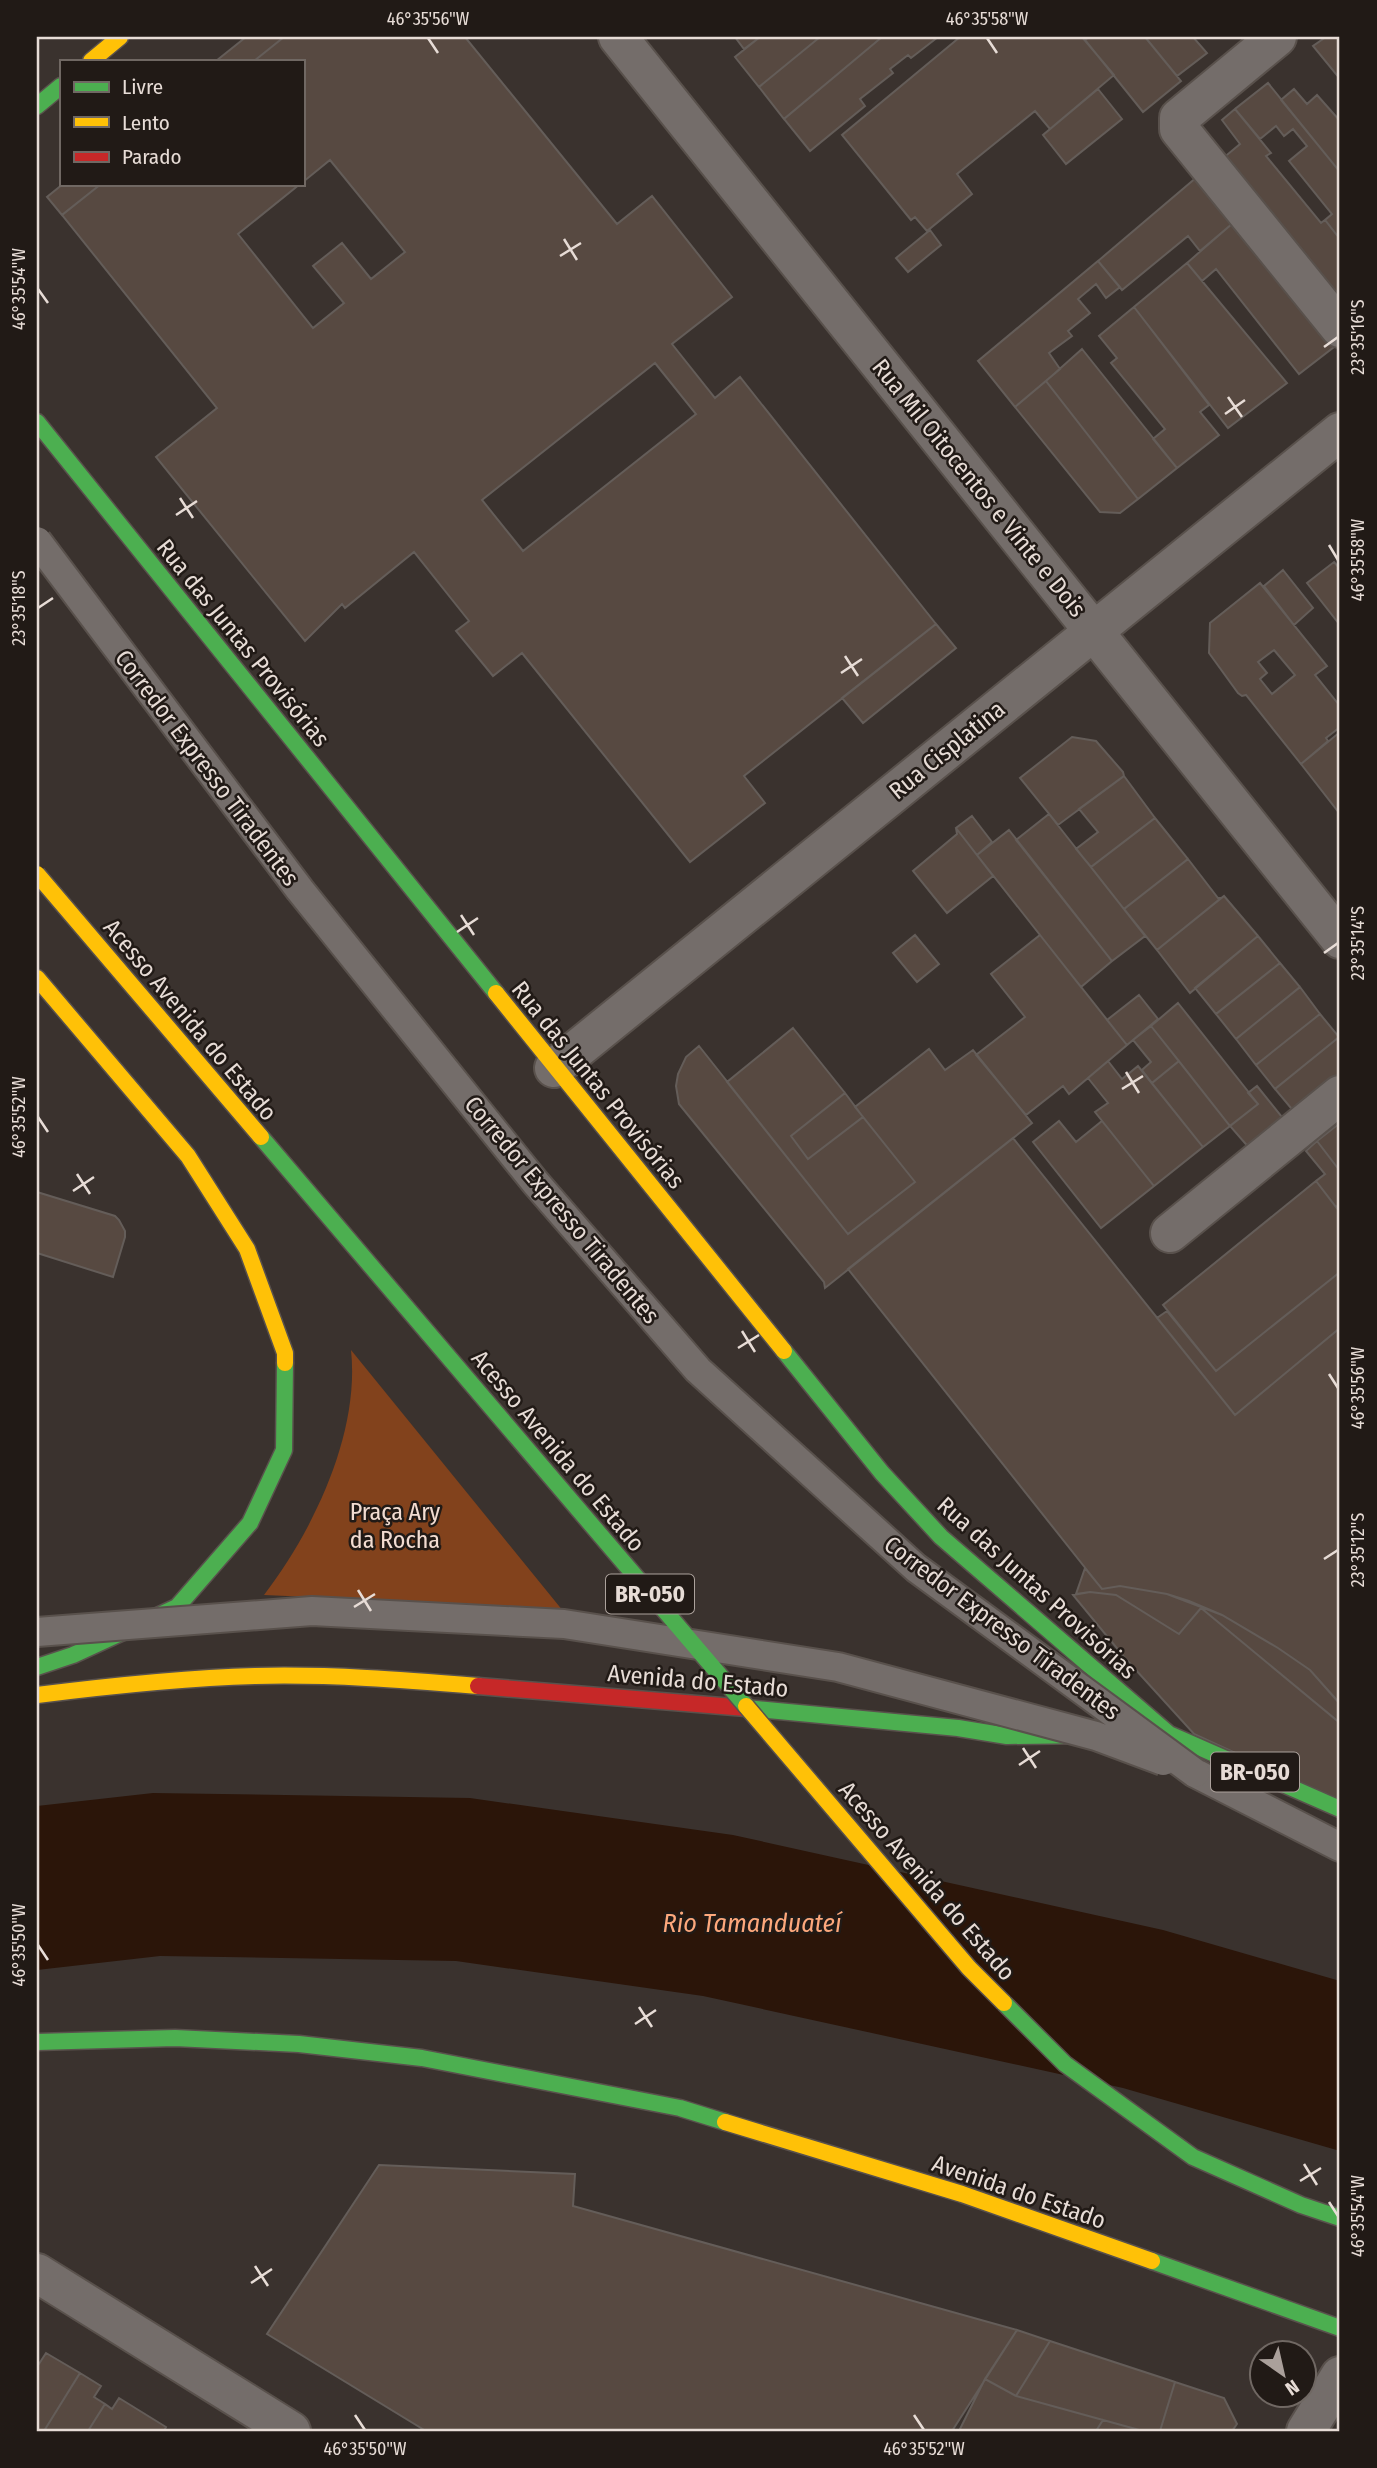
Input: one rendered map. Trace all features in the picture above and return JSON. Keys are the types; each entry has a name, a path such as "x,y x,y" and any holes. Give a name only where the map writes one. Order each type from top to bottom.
{"main road":[{"path":"92,60 120,37"},
{"path":"37,106 60,87"},
{"name":"Rua das Juntas Provisórias","path":"37,422 882,1473 940,1537 1169,1734"},
{"name":"Acesso Avenida do Estado","path":"37,874 968,1968 1065,2064 1193,2157 1301,2205 1340,2218"},
{"path":"37,978 188,1156 247,1249 285,1353 284,1450 250,1523 177,1607 73,1655 37,1667"},
{"name":"Avenida do Estado","path":"37,1695 119,1685 255,1676 389,1679 665,1700 958,1728 1007,1737 1169,1734 1340,1809"},
{"name":"Avenida do Estado","path":"37,2042 175,2038 299,2044 422,2058 680,2108 962,2194 1340,2328"}],"street":[{"name":"Rua Mil Oitocentos e Vinte e Dois","path":"618,37 1340,939"},
{"path":"1277,37 1179,118 1179,129 1340,328"},
{"name":"Rua Cisplatina","path":"554,1068 1340,432"},
{"path":"1170,1233 1340,1095"},
{"path":"37,2273 291,2431"},
{"path":"1306,2431 1340,2376"}],"lane":[{"name":"Corredor Expresso Tiradentes","path":"37,541 308,900 535,1182 698,1370 916,1568 1195,1773"},
{"name":"Corredor Expresso Tiradentes","path":"37,1632 312,1611 564,1624 838,1667 1096,1736 1195,1773 1340,1847"}],"green space":[{"name":"Praça Ary da Rocha","path":"351,1350 572,1622 333,1598 264,1595 300,1542 329,1480 348,1415 352,1382"}],"water":[{"name":"Rio Tamanduateí","path":"153,1793 470,1798 733,1835 1163,1930 1340,1981 1340,2151 1123,2088 703,1996 456,1961 160,1956 37,1970 37,1806"}],"building":[{"path":"246,37 284,37 255,60 217,60"},
{"path":"284,37 465,37 617,224 652,196 732,297 672,344 715,398 740,377 936,624 744,776 765,803 690,862 522,653 493,676 456,631 469,621 414,552 345,608 342,604 305,641 156,457 217,408 62,215 98,186 298,186 238,234 313,328 344,303 313,266 342,243 371,279 405,252 330,160 304,181 304,60 255,60","holes":["655,363 696,414 523,551 482,500"]},
{"path":"735,37 760,37 744,49"},
{"path":"760,37 820,37 759,87 735,57"},
{"path":"820,37 882,37 784,119 759,87"},
{"path":"882,37 938,37 911,58 908,55 890,69 893,73 860,99 865,106 810,151 784,119"},
{"path":"960,37 1082,37 1114,75 1050,129 1035,111 957,174 972,194 927,231 915,217 911,220 842,135"},
{"path":"1089,37 1145,37 1181,81 1143,112 1085,40"},
{"path":"1145,37 1193,37 1207,53 1177,76"},
{"path":"1326,37 1340,37 1340,79 1313,46"},
{"path":"1268,83 1340,172 1340,239 1325,220 1332,214 1289,161 1307,146 1293,129 1284,136 1276,126 1260,139 1235,109"},
{"path":"1098,89 1122,119 1066,164 1043,135"},
{"path":"1294,89 1307,104 1317,95 1340,121 1340,172 1281,100"},
{"path":"1235,109 1271,153 1266,156 1321,223 1325,220 1340,239 1340,298 1222,159 1240,144 1222,120"},
{"path":"1197,177 1233,223 1200,251 1188,236 1122,290 1098,261"},
{"path":"61,186 98,186 62,215 47,197"},
{"path":"1233,223 1334,347 1299,374 1216,269 1202,281 1187,263"},
{"path":"930,230 941,245 908,272 896,258"},
{"path":"1098,261 1120,287 1106,298 1096,284 1078,299 1090,313 1068,331 1072,336 1049,353 1060,369 1015,407 978,361"},
{"path":"1187,263 1287,383 1228,428 1134,307"},
{"path":"1134,307 1209,405 1200,412 1219,435 1177,468 1153,439 1165,429 1111,363 1117,358 1099,336"},
{"path":"1082,349 1177,468 1138,499 1046,381"},
{"path":"1046,381 1138,499 1120,513 1100,512 1015,407"},
{"path":"1334,562 1340,569 1340,625 1307,583"},
{"path":"1283,570 1313,608 1294,625 1264,586"},
{"path":"1260,583 1327,666 1315,675 1340,706 1340,727 1301,764 1246,695 1238,693 1209,653 1210,623","holes":["1274,650 1295,675 1272,694 1260,679 1267,673 1258,662"]},
{"path":"936,624 956,648 863,723 842,698"},
{"path":"1340,732 1340,814 1301,764"},
{"path":"1072,737 1096,741 1124,776 1058,825 1020,778"},
{"path":"1124,776 1155,818 1091,867 1076,849 1098,832 1079,809"},
{"path":"1049,814 1145,936 1112,961 1016,840"},
{"path":"972,816 992,842 977,855 956,828"},
{"path":"1155,818 1188,859 1124,909 1091,867"},
{"path":"956,828 993,876 947,913 913,871 957,834"},
{"path":"1009,830 1112,961 1081,987 977,855"},
{"path":"1188,859 1218,898 1221,898 1157,950 1124,909"},
{"path":"1224,896 1258,936 1190,993 1157,950"},
{"path":"915,935 939,964 917,982 893,953"},
{"path":"1040,935 1127,1045 1069,1094 1063,1086 1026,1115 976,1055 1025,1017 991,974"},
{"path":"1258,936 1280,963 1216,1014 1195,988"},
{"path":"1280,963 1300,987 1236,1039 1216,1014"},
{"path":"1300,987 1320,1014 1256,1065 1236,1039"},
{"path":"1139,995 1158,1019 1127,1045 1107,1020"},
{"path":"1178,1003 1258,1104 1230,1126 1151,1026"},
{"path":"1320,1014 1339,1037 1275,1089 1256,1065"},
{"path":"1151,1026 1179,1061 1152,1083 1142,1070 1151,1062 1133,1040"},
{"path":"793,1028 845,1093 791,1136 808,1159 863,1117 915,1182 848,1234 727,1082"},
{"path":"1339,1037 1340,1079 1296,1114 1275,1089"},
{"path":"699,1046 848,1234 915,1182 855,1107 929,1049 945,1070 973,1050 1032,1123 825,1288 824,1282 679,1104 676,1086 678,1074 686,1057"},
{"path":"1108,1061 1122,1079 1138,1066 1203,1147 1154,1186 1095,1112 1108,1103 1088,1078"},
{"path":"1179,1061 1230,1126 1203,1147 1152,1083"},
{"path":"1257,1086 1286,1122 1251,1150 1230,1126 1258,1104 1248,1093"},
{"path":"845,1093 863,1117 808,1159 791,1136"},
{"path":"1059,1121 1076,1142 1102,1121 1154,1186 1101,1228 1033,1142"},
{"path":"1340,1123 1340,1171 1317,1141"},
{"path":"1013,1138 1235,1415 1340,1328 1340,1704 1310,1670 1222,1615 1167,1594 1120,1586 1102,1589 848,1269"},
{"path":"1317,1141 1340,1171 1340,1204 1336,1207 1316,1181 1325,1174 1306,1151"},
{"path":"1316,1181 1340,1212 1340,1272 1216,1371 1163,1305"},
{"path":"37,1192 115,1216 119,1220 125,1237 113,1277 37,1253"},
{"path":"1340,1272 1340,1328 1235,1415 1157,1318 1167,1311 1216,1371"},
{"path":"1085,1568 1102,1589 1120,1586 1167,1594 1189,1601 1222,1615 1278,1648 1310,1670 1340,1704 1340,1723 1201,1608 1179,1634 1116,1595 1090,1592 1076,1594"},
{"path":"1090,1592 1116,1595 1179,1634 1201,1608 1340,1723 1340,1801 1194,1734 1125,1658 1073,1595"},
{"path":"379,2165 575,2174 573,2206 1017,2330 952,2431 426,2431 267,2334"},
{"path":"1017,2330 1050,2341 1016,2396 985,2379"},
{"path":"1050,2341 1175,2382 1160,2431 1143,2431 1016,2396"},
{"path":"46,2353 80,2373 44,2431 37,2431 37,2367"},
{"path":"80,2373 101,2386 94,2397 105,2404 88,2431 44,2431"},
{"path":"985,2379 1016,2396 1103,2420 1096,2431 959,2431"},
{"path":"1175,2382 1224,2398 1237,2424 1232,2431 1160,2431"},
{"path":"119,2398 166,2427 164,2431 88,2431 105,2404 112,2409"},
{"path":"1103,2420 1143,2431 1096,2431"}],"traffic: fast":[{"path":"37,106 60,87"},
{"path":"37,422 496,993"},
{"path":"261,1137 746,1706"},
{"path":"784,1351 882,1473 941,1537 1169,1734"},
{"path":"37,1667 73,1655 177,1607 250,1523 284,1450 285,1363"},
{"path":"746,1708 958,1728 1007,1736 1169,1734 1340,1809"},
{"path":"1004,2003 1065,2064 1193,2157 1301,2205 1340,2218"},
{"path":"37,2042 175,2038 299,2044 422,2058 680,2108 725,2122"},
{"path":"1152,2261 1340,2328"}],"traffic: slow":[{"path":"92,60 120,37"},
{"path":"37,874 261,1137"},
{"path":"37,978 188,1156 247,1249 285,1353 285,1363"},
{"path":"496,993 784,1351"},
{"path":"37,1695 146,1683 255,1676 339,1677 478,1686"},
{"path":"746,1706 969,1968 1004,2003"},
{"path":"725,2122 962,2194 1152,2261"}],"traffic: jam":[{"path":"478,1686 746,1708"}]}
